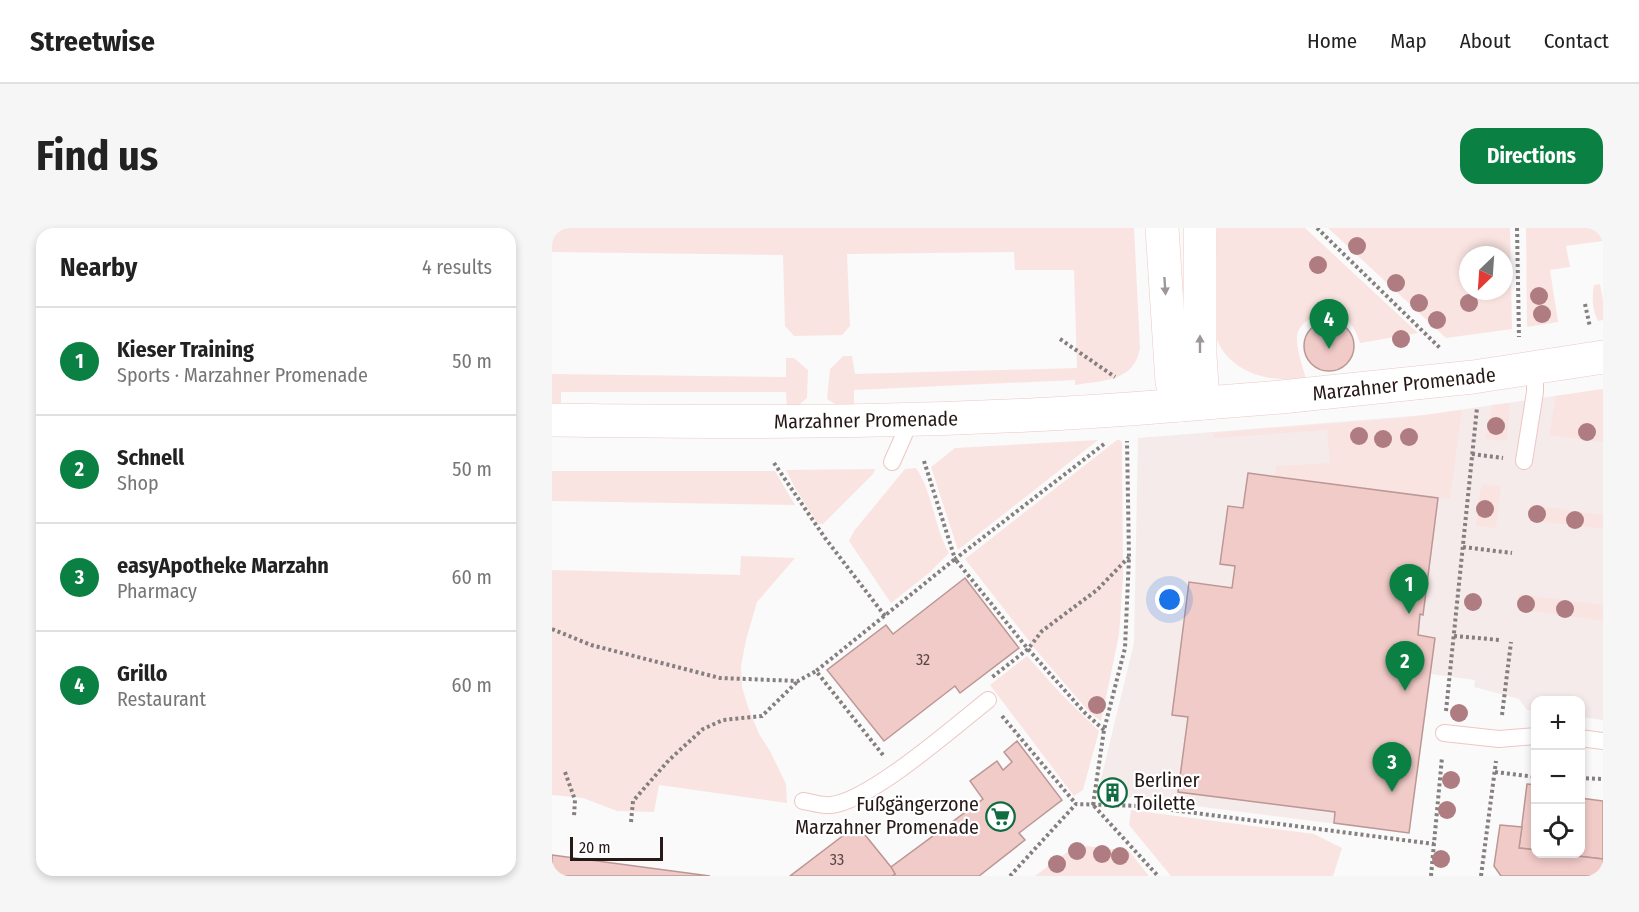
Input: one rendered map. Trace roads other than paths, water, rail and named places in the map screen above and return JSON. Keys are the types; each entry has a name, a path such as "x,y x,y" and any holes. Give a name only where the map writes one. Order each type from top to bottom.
{"street":[{"path":"1162,228 1172,382 1192,404"},
{"path":"1192,404 1200,355 1200,228"},
{"name":"Marzahner Promenade","path":"552,420 744,422 902,420 1064,414 1281,398 1473,377 1597,345"}],"lane":[{"path":"1524,461 1536,392 1534,384"},
{"path":"892,462 904,435 902,420"},
{"path":"803,801 831,805 855,797 896,772 988,700"},
{"path":"1444,733 1499,739 1531,736"},
{"path":"1585,739 1603,741"}],"place":[{"name":"Grillo","path":"1329,349"},
{"name":"Kieser Training","path":"1409,614"},
{"name":"Schnell","path":"1405,691"},
{"name":"Berliner Toilette","path":"1113,792"},
{"name":"easyApotheke Marzahn","path":"1392,792"},
{"name":"Fußgängerzone Marzahner Promenade","path":"1000,816"}]}
